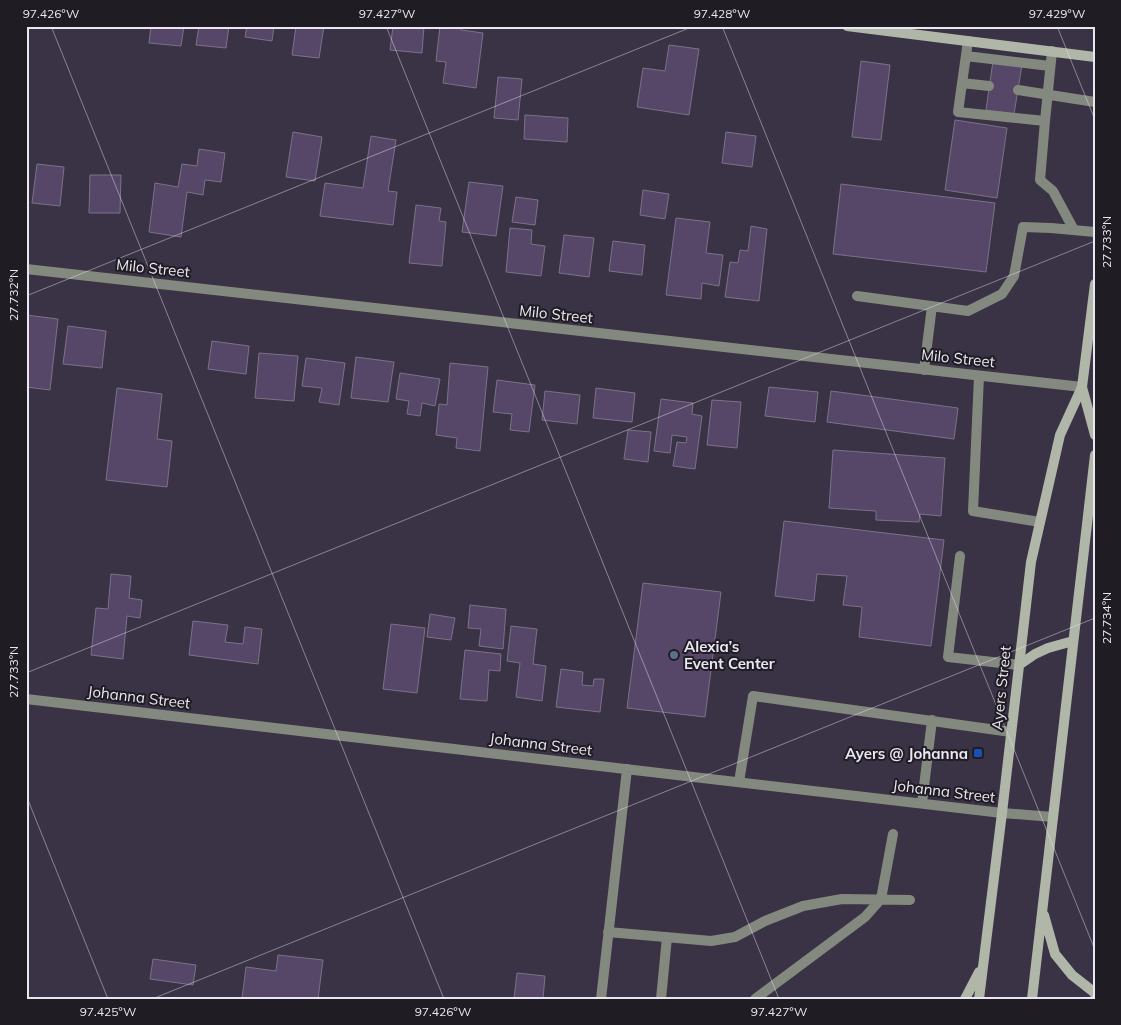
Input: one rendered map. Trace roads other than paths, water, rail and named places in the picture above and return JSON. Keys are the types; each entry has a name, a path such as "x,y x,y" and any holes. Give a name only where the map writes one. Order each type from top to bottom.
{"main road":[{"path":"847,26 1095,57"},
{"name":"Ayers Street","path":"979,999 1031,562 1060,435 1082,388 1095,284"},
{"name":"Ayers Street","path":"1082,388 1095,435"},
{"path":"1032,999 1095,456"},
{"path":"1019,665 1048,648 1073,641"},
{"path":"1042,910 1056,954 1072,975 1095,993"},
{"path":"964,999 982,967"}],"street":[{"path":"968,41 958,112 1045,121"},
{"path":"1052,51 1040,180 1053,191 1074,230"},
{"path":"966,56 1050,66"},
{"path":"962,83 989,86"},
{"path":"1018,90 1095,102"},
{"path":"857,296 968,311 1002,294 1014,276 1023,227 1095,232"},
{"name":"Milo Street","path":"26,269 1082,388"},
{"path":"924,370 932,306"},
{"path":"979,376 973,511 1040,522"},
{"path":"960,556 948,657 1019,665"},
{"path":"739,782 753,696 1011,732"},
{"name":"Johanna Street","path":"26,700 922,804 1053,817"},
{"path":"922,804 932,720"},
{"path":"601,999 627,769"},
{"path":"755,999 865,917 881,899 893,834"},
{"path":"608,932 711,941 735,937 765,921 803,906 842,899 910,900"},
{"path":"661,999 668,938"}],"place":[{"name":"Alexia’s Event Center","path":"674,655"},
{"name":"Ayers @ Johanna","path":"978,753"}]}
